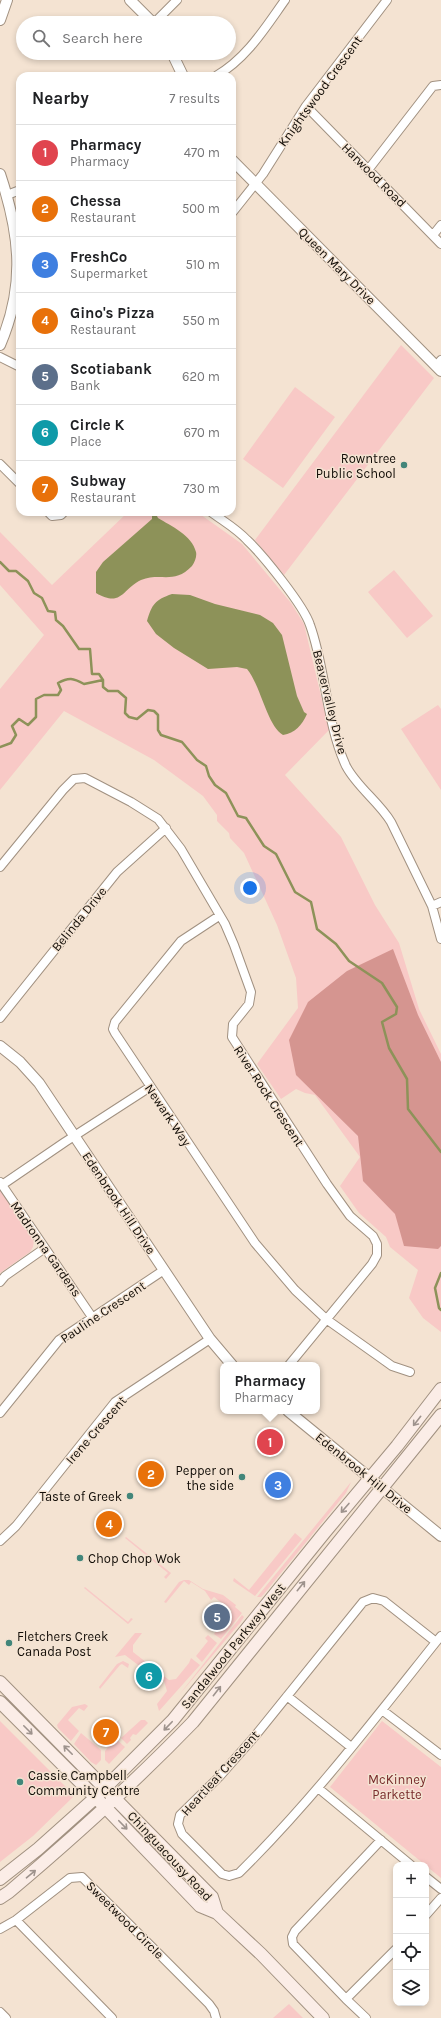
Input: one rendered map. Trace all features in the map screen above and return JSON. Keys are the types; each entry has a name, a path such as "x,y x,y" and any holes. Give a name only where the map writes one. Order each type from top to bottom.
{"main road":[{"name":"Sandalwood Parkway West","path":"0,1879 38,1849 106,1788 185,1707 441,1390"},
{"name":"Sandalwood Parkway West","path":"0,1898 42,1865 116,1798 193,1722 381,1487 441,1416"},
{"name":"Chinguacousy Road","path":"0,1682 116,1798 212,1898 217,1914"},
{"name":"Chinguacousy Road","path":"0,1702 105,1807 200,1906 217,1914 261,1954 323,2018"}],"street":[{"path":"0,20 7,0"},
{"path":"130,0 147,16"},
{"path":"161,16 177,0"},
{"path":"222,72 232,66 245,54 286,0"},
{"name":"Knightswood Crescent","path":"236,208 255,184 306,106 387,0"},
{"path":"175,60 181,72"},
{"path":"368,170 434,86 441,86"},
{"name":"Harwood Road","path":"306,106 441,244"},
{"name":"Queen Mary Drive","path":"236,164 439,366"},
{"path":"0,174 7,194 16,231"},
{"path":"7,194 16,191"},
{"path":"433,235 441,225"},
{"path":"0,345 12,313 16,292"},
{"path":"0,357 16,365"},
{"path":"0,464 16,480"},
{"name":"Beavervalley Drive","path":"216,516 247,539 298,604 310,624 339,746 347,767 367,794 383,809 391,822 432,906 441,939"},
{"name":"River Rock Crescent","path":"0,867 62,790 74,779 85,778 158,819 181,849 220,916 234,946 251,992 249,1004 233,1024 232,1037 327,1184 350,1216 373,1236 377,1244 377,1255 372,1264 291,1362"},
{"name":"Belinda Drive","path":"0,1018 117,872 166,828"},
{"path":"432,906 441,902"},
{"name":"Newark Way","path":"220,916 181,941 115,1022 113,1029 150,1087 255,1243 295,1290 326,1319 392,1366 410,1372"},
{"name":"Edenbrook Hill Drive","path":"0,1046 20,1062 39,1083 210,1339 229,1362"},
{"path":"1,1184 150,1087"},
{"name":"Madronna Gardens","path":"1,1184 92,1317"},
{"path":"0,1282 5,1276 45,1248"},
{"name":"Pauline Crescent","path":"0,1413 59,1340 164,1270"},
{"name":"Irene Crescent","path":"0,1542 16,1526 115,1402 210,1339"},
{"name":"Edenbrook Hill Drive","path":"292,1414 441,1536"},
{"name":"Heartleaf Crescent","path":"373,1598 384,1601 439,1639 318,1788 249,1863 239,1873 229,1876 222,1874 182,1834 178,1824 180,1815 219,1777 287,1696 368,1599 373,1598"},
{"path":"287,1696 351,1747"},
{"path":"382,1710 441,1755"},
{"path":"318,1788 407,1862"},
{"path":"366,2018 293,1944 292,1937 295,1930 381,1840"},
{"name":"Sweetwood Circle","path":"0,1929 16,1920 70,1878 82,1877 209,2004 214,2011 216,2018"},
{"path":"429,1879 441,1889"},
{"path":"429,1912 441,1898"},
{"path":"16,1920 112,2018"},
{"path":"346,1999 393,1952"},
{"path":"0,2012 6,2018"}],"green space":[{"path":"401,345 434,378 284,575 255,540"},
{"path":"295,387 335,417 283,488 243,459"},
{"path":"124,516 203,516 242,544 291,603 304,624 329,730 285,775 341,837 375,905 399,943 419,1009 441,1054 441,1332 423,1318 409,1298 418,1270 390,1247 386,1237 359,1213 340,1186 360,1157 315,1095 296,1089 281,1099 257,1064 298,1008 296,978 277,925 244,853 230,838 229,833 217,821 217,815 203,796 154,760 64,711 0,790 0,689 44,635 0,585 0,532 52,585"},
{"path":"394,570 433,616 407,638 368,592"},
{"path":"438,705 441,709 441,790 401,729"},
{"path":"0,1190 34,1240 33,1247 30,1252 0,1273"},
{"path":"351,1482 346,1493 264,1594 261,1597 257,1597"},
{"path":"295,1533 302,1539 255,1596 233,1581 234,1578 249,1590"},
{"path":"126,1537 171,1573 166,1579 164,1577 168,1573 125,1538"},
{"path":"184,1580 189,1580 203,1589 223,1595 236,1605 235,1607 242,1613 221,1639 214,1634 232,1611 214,1597 211,1600 205,1591 191,1582 189,1585 184,1581 166,1603 164,1602 179,1582"},
{"path":"85,1587 128,1622 131,1618 133,1619 128,1624 84,1588"},
{"path":"242,1615 244,1617 240,1623 179,1695"},
{"path":"135,1633 142,1633 133,1645 133,1652 169,1680 176,1679 189,1663 191,1658 200,1665 159,1711 157,1704 167,1691 164,1681 146,1667 142,1668 125,1655 115,1657"},
{"path":"208,1635 217,1643 202,1662 196,1656 208,1641 205,1638"},
{"path":"123,1661 129,1664 128,1668 122,1664 120,1665 100,1689 99,1687 117,1664"},
{"path":"85,1704 88,1706 84,1711 79,1708 68,1720 79,1731 71,1741 58,1728 57,1725 72,1707"},
{"path":"141,1720 145,1720 148,1723 136,1735 133,1734 130,1738 131,1740 127,1744 121,1738"},
{"path":"0,1721 67,1788 73,1797 33,1836 0,1862"},
{"name":"McKinney Parkette","path":"382,1721 441,1767 441,1878 429,1868 429,1862 421,1862 330,1787"},
{"path":"81,1733 101,1750 101,1760 96,1765 91,1762 74,1744"},
{"path":"115,1738 125,1747 109,1764 105,1760 105,1751"},
{"path":"289,2004 303,2018 273,2018"}],"shaded area":[{"path":"152,516 157,516 186,536 194,546 196,554 196,559 192,566 185,572 173,577 155,577 141,580 117,598 111,599 96,593 96,572 103,562 152,519"},
{"path":"172,594 190,595 215,604 260,615 273,623 282,635 297,696 304,712 307,714 298,728 283,735 277,730 268,715 252,676 247,669 237,667 208,669 174,648 156,634 147,621 151,610 155,603"},
{"path":"393,949 418,1015 441,1062 441,1246 438,1249 404,1246 395,1214 363,1181 358,1136 296,1075 289,1040 308,1002 347,971"}],"waterway":[{"path":"0,562 9,571 16,571 28,581 34,593 42,598 48,611 55,612 56,620 63,626 79,649 90,649 92,674 99,674 103,680 103,687 108,691 118,691 126,698 125,713 129,717 137,719 148,710 154,711 158,715 158,730 161,735 182,742 197,760 206,766 209,776 215,785 226,793 238,816 246,818 264,846 276,854 295,892 311,902 317,929 336,944 349,961 382,983 397,1007 396,1014 382,1022 389,1048 407,1079 408,1109 441,1152"},
{"path":"0,747 11,743 16,735 12,726 19,719 28,725 36,717 36,699 44,695 58,695 61,690 58,683 68,679 74,679 84,684 103,680"},
{"path":"441,1273 435,1288 439,1308 441,1310"}],"place":[{"name":"Rowntree Public School","path":"404,465"},
{"name":"Pharmacy","path":"270,1442"},
{"name":"Chessa","path":"151,1474"},
{"name":"Pepper on the side","path":"242,1477"},
{"name":"FreshCo","path":"278,1485"},
{"name":"Taste of Greek","path":"130,1496"},
{"name":"Gino's Pizza","path":"109,1524"},
{"name":"Chop Chop Wok","path":"80,1558"},
{"name":"Scotiabank","path":"217,1617"},
{"name":"Fletchers Creek Canada Post","path":"9,1643"},
{"name":"Circle K","path":"149,1676"},
{"name":"Subway","path":"106,1732"},
{"name":"Cassie Campbell Community Centre","path":"20,1782"}]}
